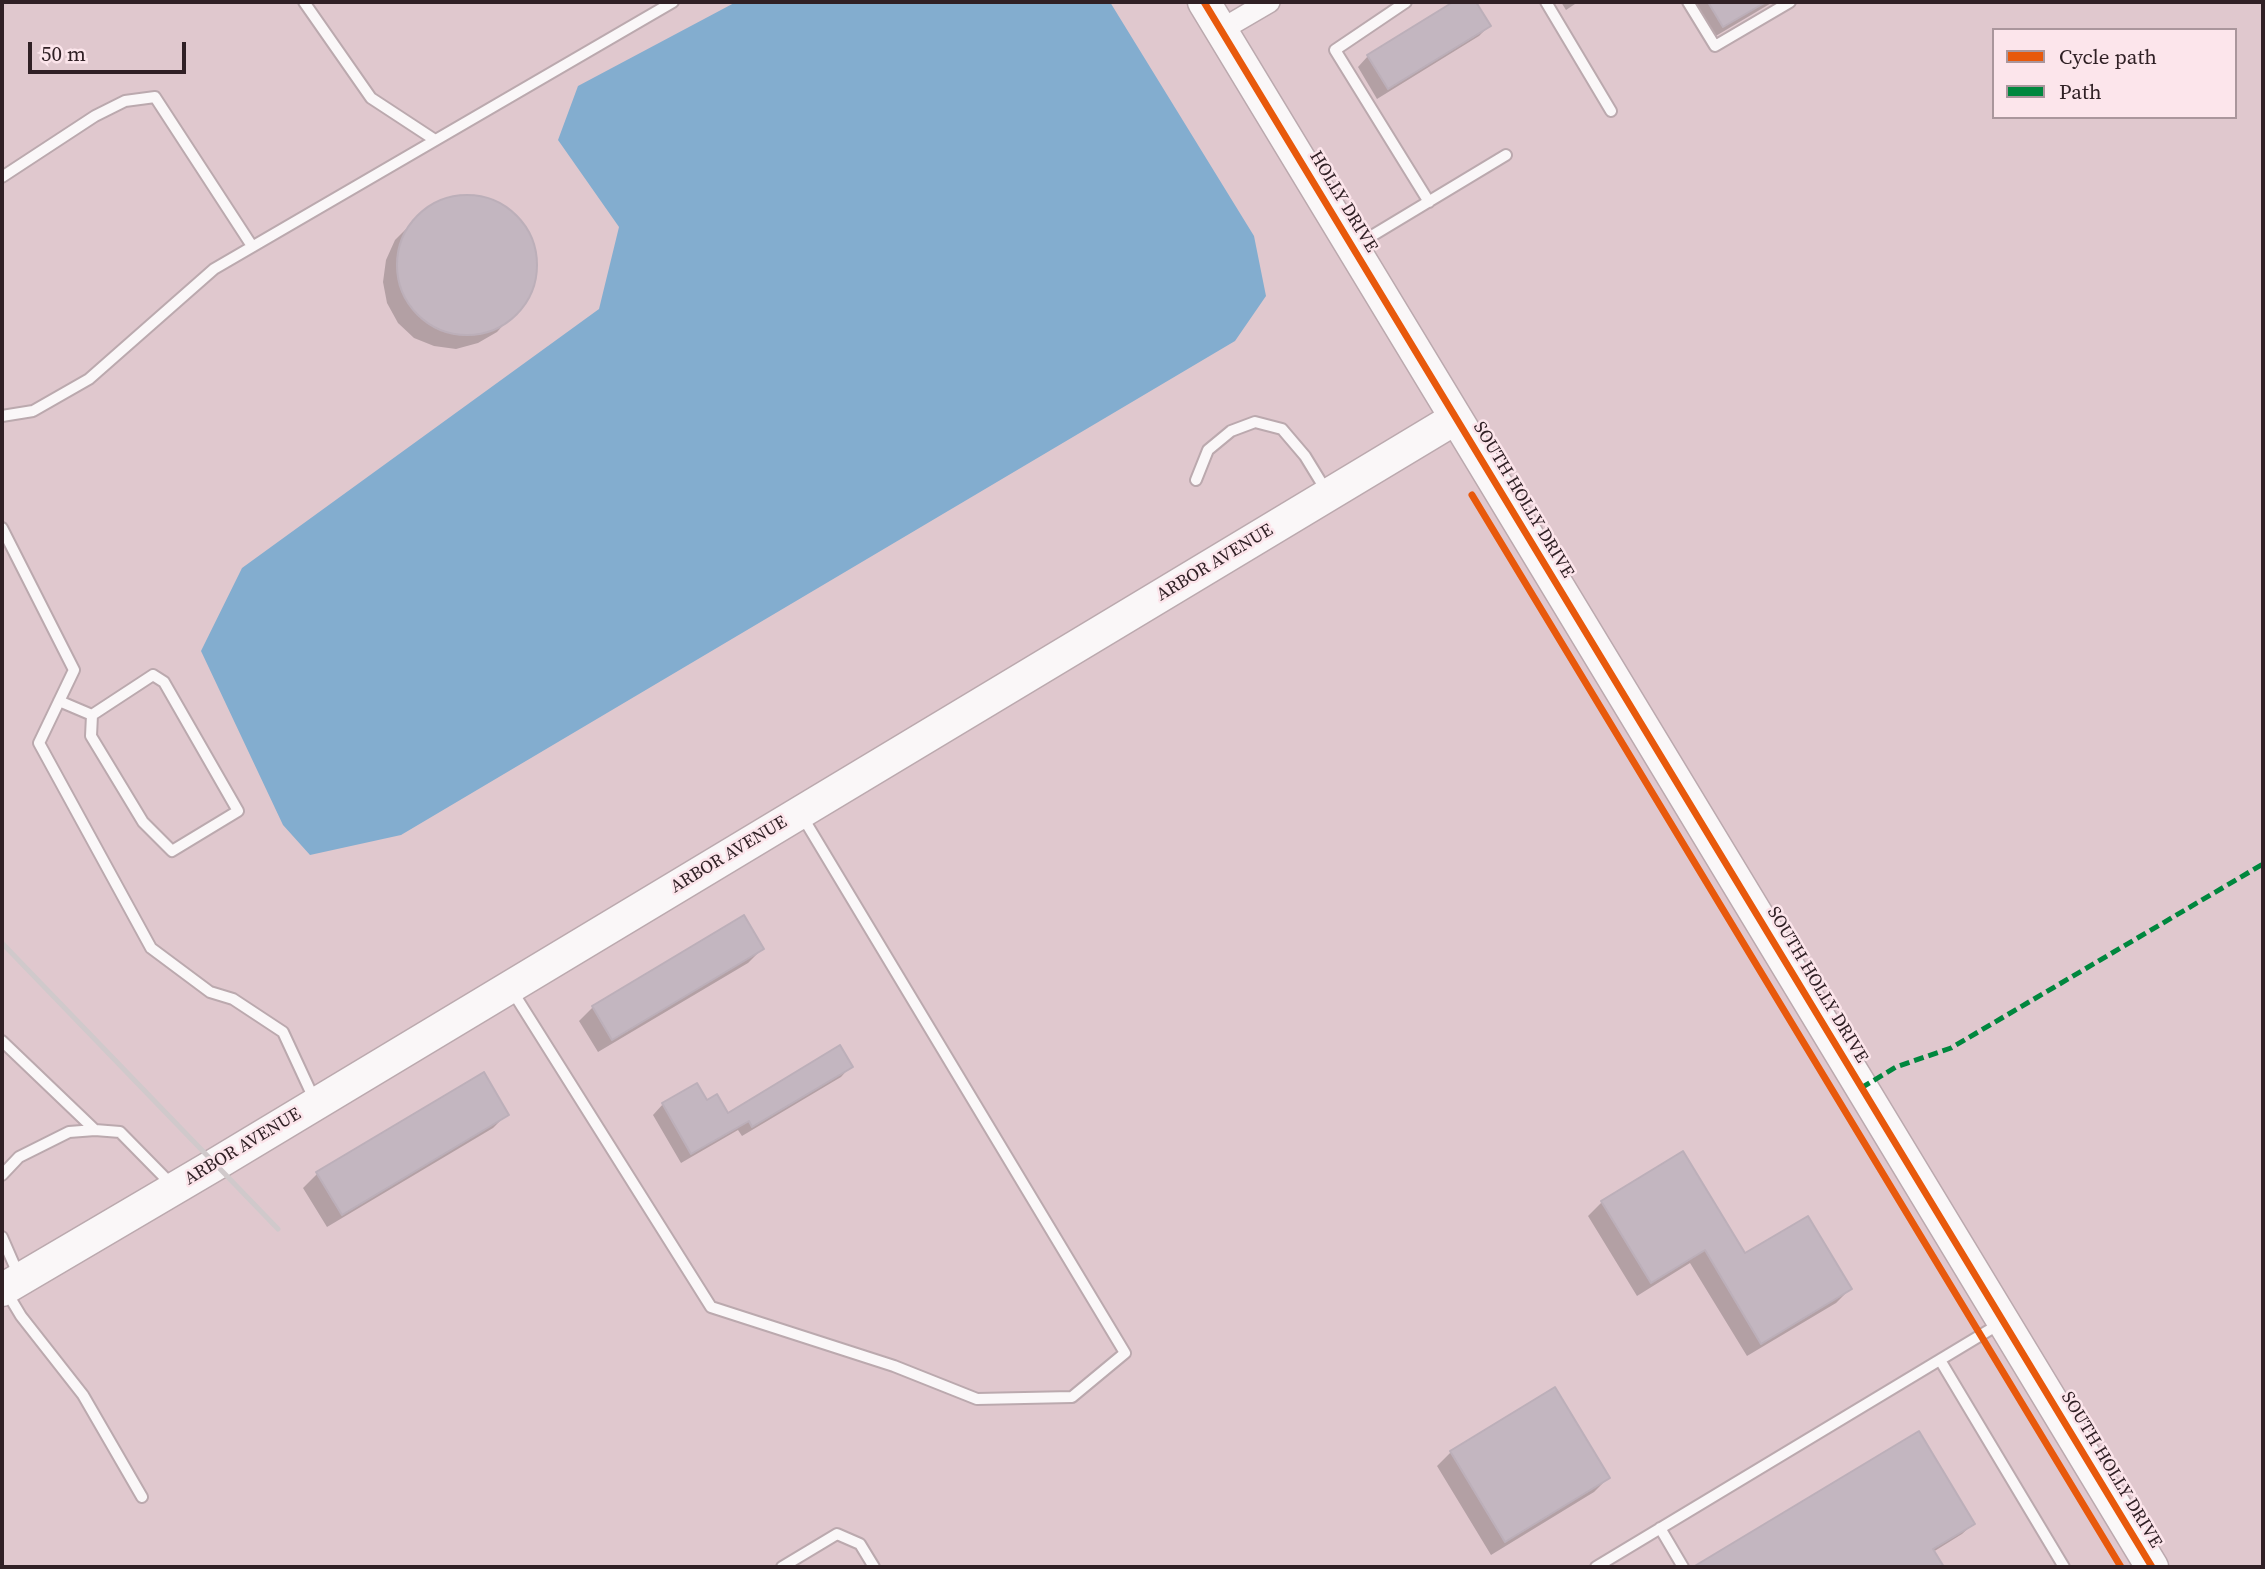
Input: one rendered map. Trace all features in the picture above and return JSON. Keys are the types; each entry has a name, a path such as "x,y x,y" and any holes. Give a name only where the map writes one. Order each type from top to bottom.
{"street":[{"name":"HOLLY DRIVE","path":"1204,2 1456,418"},
{"path":"1221,30 1269,2"},
{"name":"ARBOR AVENUE","path":"9,1286 1456,418"},
{"name":"SOUTH HOLLY DRIVE","path":"1456,418 2152,1567"}],"lane":[{"path":"304,2 371,98 435,140"},
{"path":"2,416 33,411 89,379 214,269 673,2"},
{"path":"1406,2 1335,50 1429,202"},
{"path":"1546,2 1611,111"},
{"path":"1688,2 1716,46 1790,2"},
{"path":"2,177 95,116 125,102 155,97 252,246"},
{"path":"1353,248 1506,155"},
{"path":"1196,480 1208,450 1231,431 1255,422 1282,429 1305,456 1329,495"},
{"path":"2,528 75,670 39,743 151,948 210,992 233,999 283,1032 316,1104"},
{"path":"153,676 164,682 238,811 172,851 143,822 91,736 92,715 153,676"},
{"path":"59,701 92,715"},
{"path":"509,987 711,1307 894,1366 978,1399 1072,1397 1125,1353 800,812"},
{"path":"2,1041 95,1130"},
{"path":"2,1175 19,1157 69,1132 95,1130 120,1132 175,1188"},
{"path":"2,1237 9,1286 21,1316 83,1395 142,1496"},
{"path":"1596,1567 2003,1322"},
{"path":"1940,1360 2064,1567"},
{"path":"1660,1528 1683,1567"},
{"path":"782,1567 837,1534 860,1544 874,1567"}],"water":[{"path":"736,2 1110,2 1254,236 1266,296 1235,341 401,835 310,855 283,825 201,651 242,568 599,309 619,227 558,140 578,86"}],"building":[{"path":"1453,2 1476,2 1491,26 1388,89 1367,55"},
{"path":"1708,2 1766,2 1723,27"},
{"path":"467,195 494,200 517,215 532,238 537,265 532,292 517,315 494,330 467,335 440,330 417,315 402,292 397,265 402,238 417,215 440,200"},
{"path":"744,915 764,949 612,1040 592,1006"},
{"path":"840,1045 853,1067 752,1127 749,1121 691,1154 662,1103 697,1083 707,1100 717,1094 728,1113"},
{"path":"484,1072 509,1115 342,1215 316,1172"},
{"path":"1683,1151 1745,1253 1808,1216 1852,1289 1761,1344 1705,1250 1651,1283 1601,1201"},
{"path":"1555,1387 1610,1478 1505,1542 1450,1451"},
{"path":"1919,1431 1975,1524 1933,1549 1944,1567 1693,1567"}],"railway":[{"path":"2,943 278,1229"}],"marked path":[{"path":"1861,1088 1896,1067 1951,1048 2263,864"}],"cycle path":[{"path":"1204,2 2152,1567"},
{"path":"1472,495 2121,1567"}]}
